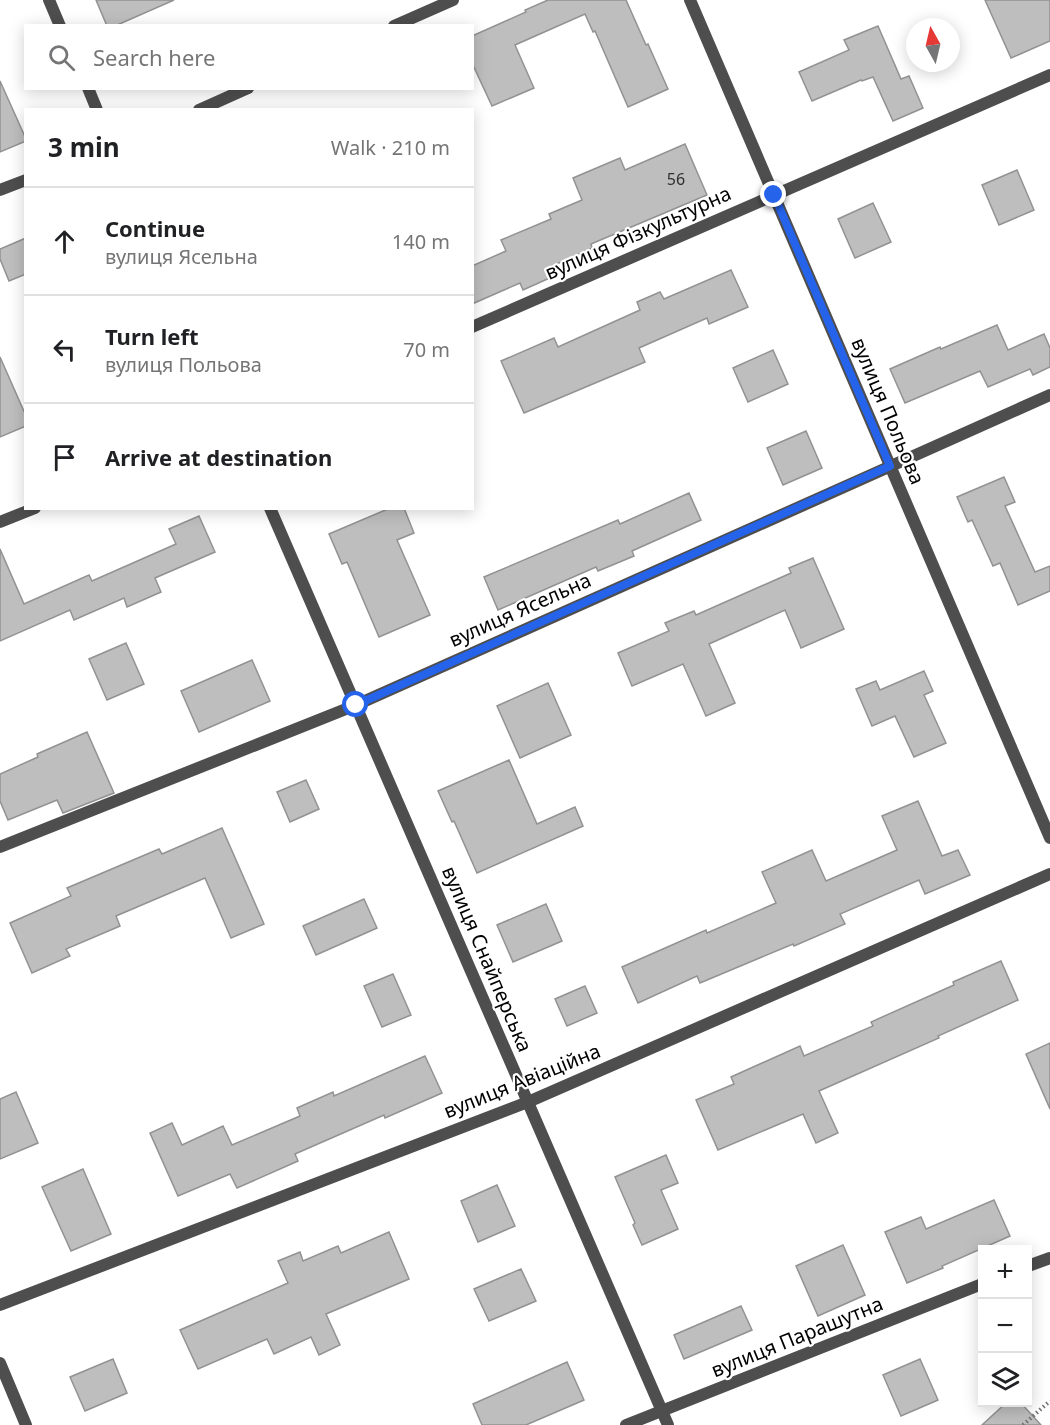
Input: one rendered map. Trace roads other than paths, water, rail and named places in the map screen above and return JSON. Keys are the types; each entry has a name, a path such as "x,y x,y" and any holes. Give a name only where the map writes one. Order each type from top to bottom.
{"street":[{"path":"49,0 59,24"},
{"path":"399,24 453,0"},
{"name":"вулиця Польова","path":"690,0 1050,838"},
{"name":"вулиця Фізкультурна","path":"474,326 1050,75"},
{"path":"89,90 96,108"},
{"path":"204,108 244,90"},
{"path":"0,190 24,181"},
{"name":"вулиця Ясельна","path":"0,847 356,705 1050,395"},
{"path":"0,522 29,510"},
{"name":"вулиця Снайперська","path":"271,510 668,1425"},
{"name":"вулиця Авіаційна","path":"0,1305 528,1102 1050,874"},
{"path":"1032,1265 1050,1258"},
{"name":"вулиця Парашутна","path":"626,1425 978,1286"},
{"path":"0,1363 26,1425"}]}
